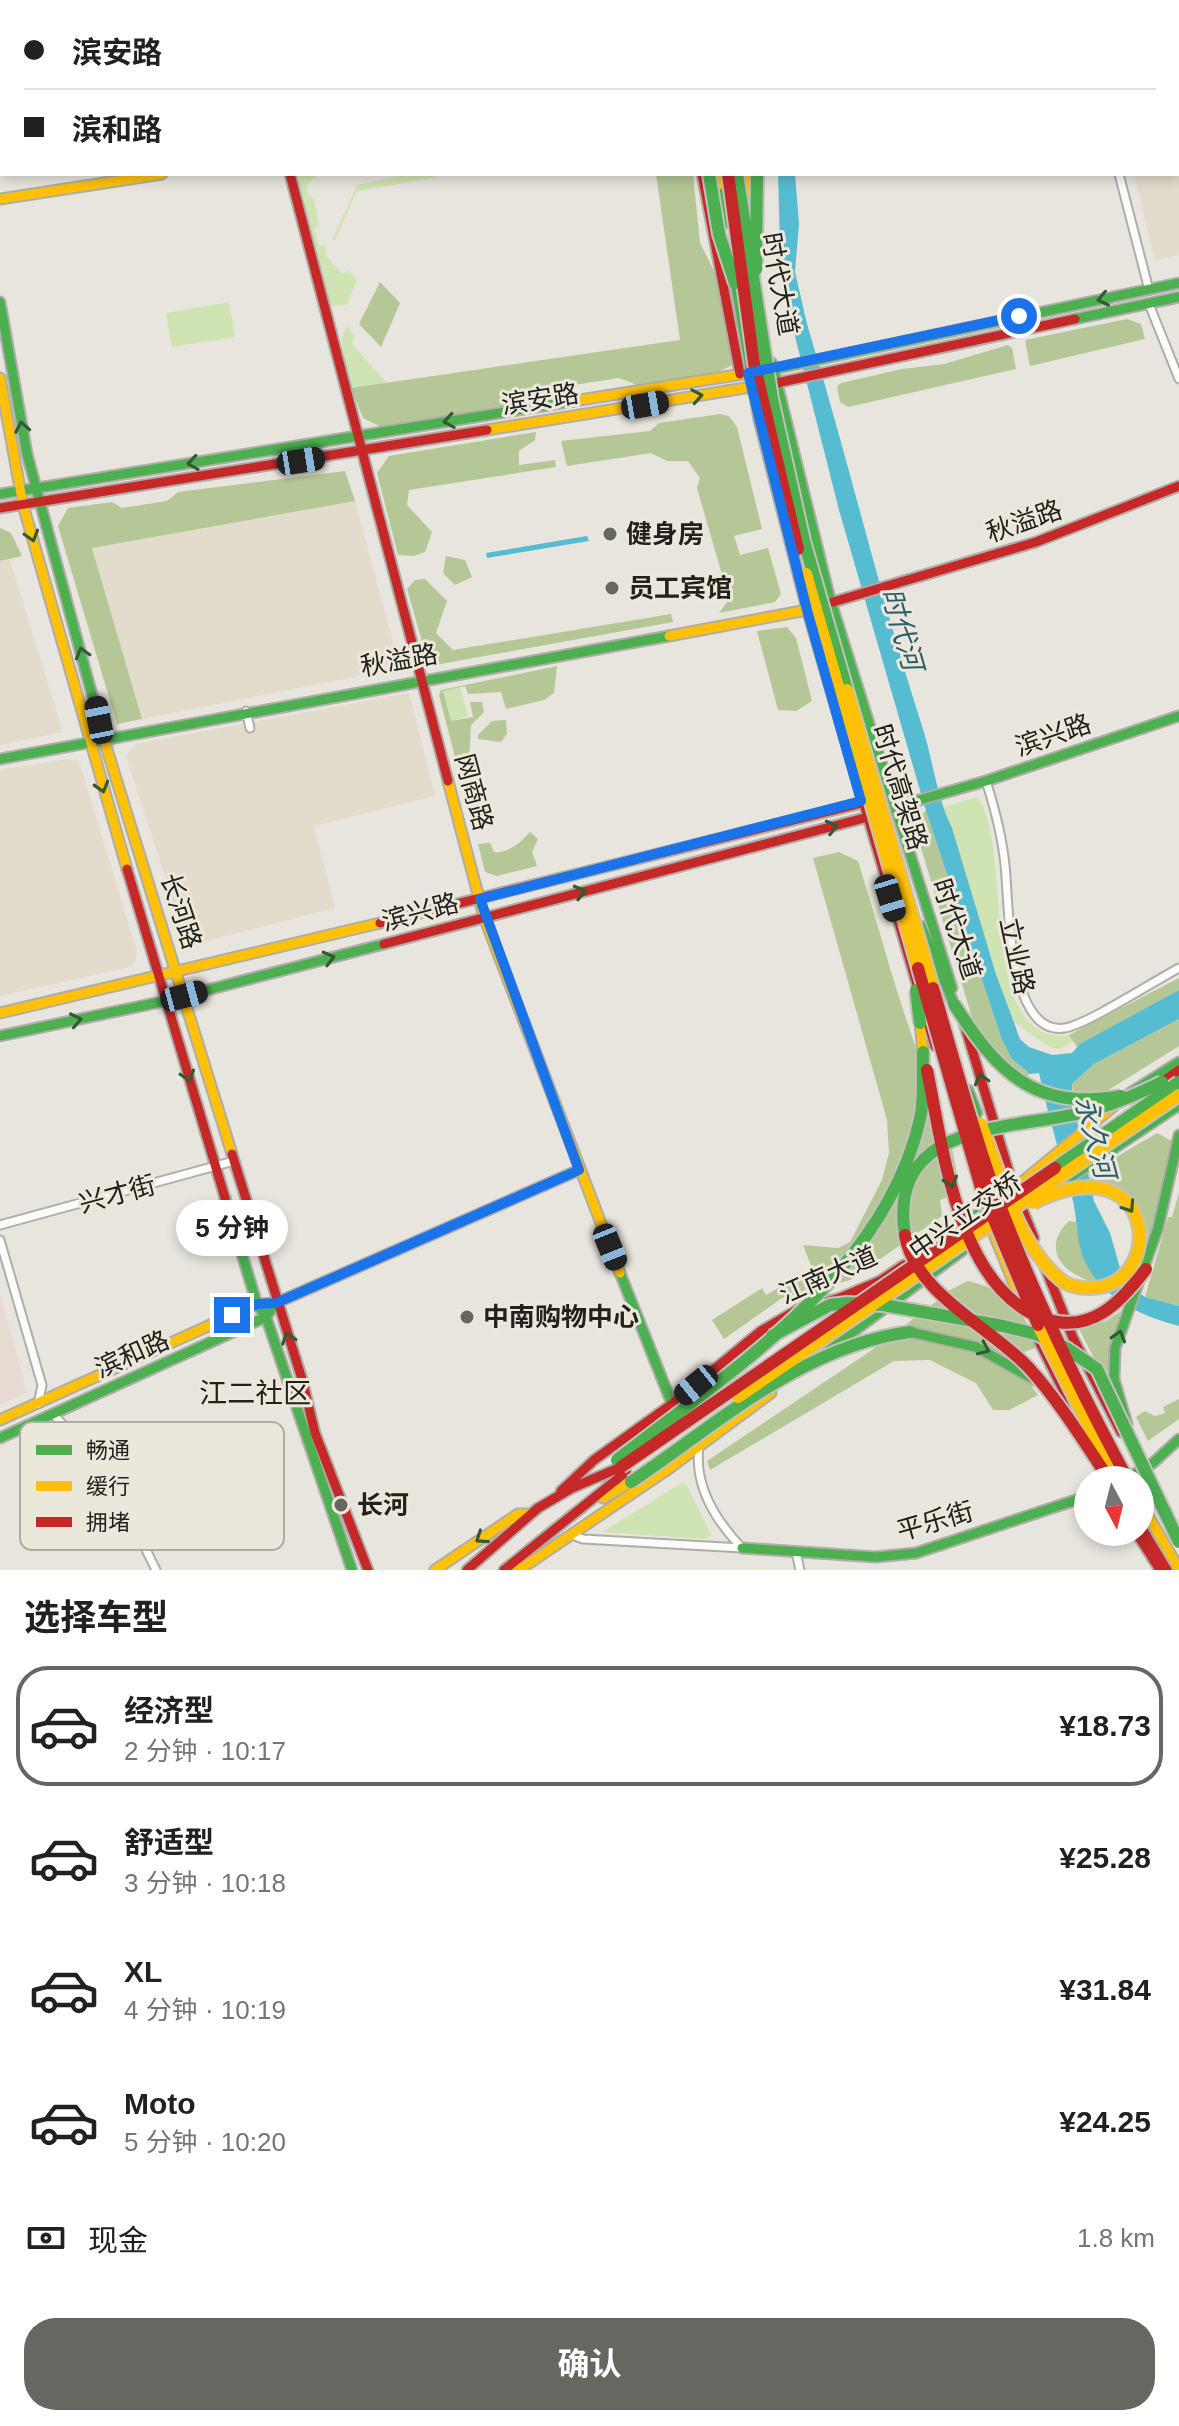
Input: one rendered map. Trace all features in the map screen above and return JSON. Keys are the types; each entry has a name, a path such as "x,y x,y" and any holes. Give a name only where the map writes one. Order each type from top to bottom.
{"main road":[{"path":"0,199 149,176"},
{"name":"网商路","path":"291,176 484,917 579,1170 672,1404"},
{"path":"702,176 710,234 744,373"},
{"path":"709,176 719,234 753,325"},
{"name":"时代高架路","path":"740,176 753,325 778,481 982,1191 1044,1340 1109,1466"},
{"name":"时代大道","path":"740,176 773,370 833,602 1014,1189 1015,1210 1073,1338 1139,1466"},
{"path":"747,223 748,176"},
{"path":"753,325 757,176"},
{"name":"时代高架路","path":"722,177 804,541 995,1194 1061,1354 1120,1466"},
{"name":"时代大道","path":"722,177 744,373 861,801 992,1230 1047,1361 1102,1466"},
{"path":"726,291 731,248"},
{"name":"滨安路","path":"0,494 773,370 1179,283"},
{"name":"滨安路","path":"0,508 776,383 1179,297"},
{"name":"长河路","path":"0,302 36,489 103,737 302,1379 315,1433 368,1570"},
{"name":"长河路","path":"0,378 23,505 158,978 257,1304 266,1317 352,1570"},
{"name":"秋溢路","path":"833,602 1036,542 1179,486"},
{"name":"秋溢路","path":"0,759 103,737 807,610"},
{"name":"滨兴路","path":"0,1036 165,1001 867,818 1179,716"},
{"name":"滨兴路","path":"0,1013 158,978 480,899 861,801 895,807"},
{"path":"906,884 936,968 954,1004 984,1051 1008,1075 1055,1098 1090,1102 1113,1099 1162,1082"},
{"path":"905,924 923,1052 948,1175 972,1238 1001,1294 1031,1316 1049,1322 1087,1322 1115,1307 1146,1269"},
{"path":"951,1048 994,1156 1011,1195 1016,1208 1021,1220 1048,1265 1064,1283 1086,1289 1103,1287 1118,1281 1138,1255 1141,1242 1133,1208 1123,1197 1104,1189 1092,1185 1065,1188 1022,1208 1015,1210"},
{"path":"624,1470 830,1281 895,1187 913,1147 920,1118 923,1052"},
{"name":"江南大道","path":"467,1570 487,1557 530,1514 555,1497 594,1460 672,1404 761,1331 797,1310 840,1298 880,1281 941,1242 1014,1189 1130,1093 1179,1062"},
{"path":"1100,1466 1049,1390 992,1332 927,1280 913,1263 904,1239 903,1208 907,1189 925,1158 948,1140 962,1134 1114,1106 1179,1070"},
{"name":"中兴立交桥","path":"504,1570 624,1470 1179,1082"},
{"name":"中兴立交桥","path":"624,1470 1015,1210 1179,1095"},
{"name":"江南大道","path":"511,1570 525,1566 699,1447 1015,1210 1089,1166 1179,1105"},
{"path":"1131,1439 1114,1379 1115,1348 1146,1269 1179,1135"},
{"name":"滨和路","path":"0,1420 257,1304 276,1303 579,1170"},
{"path":"941,1242 955,1245 950,1259"},
{"name":"滨和路","path":"35,1422 266,1317 276,1303"},
{"path":"772,1336 830,1305 847,1303 883,1305 1036,1334 1097,1369 1179,1542"},
{"path":"555,1497 580,1483 624,1470 828,1352 880,1334 931,1334 966,1342 1013,1364 1049,1390"},
{"name":"滨和路","path":"0,1438 20,1429"},
{"path":"1146,1466 1179,1439"},
{"name":"时代大道","path":"1154,1490 1179,1528"},
{"name":"平乐街","path":"742,1548 876,1557 916,1553 1074,1501"},
{"path":"435,1570 518,1514 530,1514"},
{"path":"1154,1526 1179,1569"},
{"path":"1145,1546 1160,1570"},
{"path":"1153,1546 1167,1570"}],"street":[{"path":"1120,176 1149,290"},
{"path":"1149,304 1179,379"},
{"path":"246,711 250,728"},
{"name":"立业路","path":"986,781 998,819 1015,961 1027,1004 1035,1018 1048,1026 1073,1026 1179,968"},
{"name":"兴才街","path":"0,1225 234,1161"},
{"path":"0,1240 42,1385 38,1404"},
{"path":"42,1385 59,1394"},
{"path":"67,1408 67,1422"},
{"path":"53,1414 61,1422"},
{"path":"699,1447 696,1468 717,1519 742,1548"},
{"path":"671,1467 682,1464 696,1468"},
{"path":"587,1524 590,1539"},
{"path":"572,1535 590,1539 742,1548"},
{"path":"146,1550 156,1570"},
{"path":"796,1552 800,1570"}],"shaded area":[{"path":"1134,176 1179,176 1179,255 1155,260"},
{"path":"355,501 400,668 142,719 92,548"},
{"path":"10,560 63,732 0,745 0,561"},
{"path":"409,693 435,796 314,826 335,908 194,944 185,939 126,756 136,744"},
{"path":"67,759 79,761 137,952 135,961 130,967 0,996 0,770"},
{"path":"0,1293 27,1393 0,1405"}],"green space":[{"path":"298,176 317,176 306,185 308,194 314,200 319,226 314,228 319,246 325,245 327,257 343,274 348,270 357,279 347,305 331,306"},
{"path":"400,176 434,176 357,191 335,240 332,240 357,185"},
{"path":"656,176 693,176 700,243 719,281 737,363 718,372 640,386 619,378 561,387 550,401 381,427 363,418 351,388 680,340"},
{"path":"380,282 400,303 381,347 359,324"},
{"path":"229,302 235,337 172,347 166,313"},
{"path":"1127,319 1141,324 1145,339 1030,366 1025,340"},
{"path":"347,326 355,336 352,344 387,383 351,388 341,339"},
{"path":"1008,345 1012,348 1016,369 848,407 840,402 837,387 841,383 902,369 944,364"},
{"path":"720,414 729,416 737,427 762,529 734,536 740,555 768,548 781,594 775,602 719,613 729,599 697,488 700,478 688,461 667,461 651,453 567,466 561,441 650,431 659,423"},
{"path":"536,432 535,440 519,451 519,465 555,460 556,467 409,490 407,505 432,532 425,552 414,556 398,555 377,473 389,456"},
{"path":"345,471 355,501 92,548 142,719 117,724 58,526 68,508 112,502 122,508 167,501 178,492"},
{"path":"0,528 11,533 22,556 0,561"},
{"path":"446,556 465,560 472,577 455,585 443,573"},
{"path":"425,579 447,601 436,633 453,650 671,614 673,622 429,666 407,589 415,580"},
{"path":"787,627 796,638 812,701 796,711 778,710 757,631"},
{"path":"557,666 554,693 544,700 506,709 501,692 468,694 465,686 443,691 451,721 473,717 470,702 482,702 484,712 471,725 468,780 461,780 439,695 441,690"},
{"path":"460,687 468,716 451,721 443,691"},
{"path":"506,720 507,734 501,742 478,739 478,735 492,721"},
{"path":"977,797 988,821 994,855 1008,977 1020,1009 1039,1030 1069,1035 1073,1041 1060,1049 1049,1047 1012,1020 942,808"},
{"path":"926,811 1002,1040 1012,1059 1030,1074 1026,1077 994,1052 973,1021 916,831 917,817"},
{"path":"530,832 538,839 532,852 537,866 497,876 485,872 478,844 490,843 494,852 504,851"},
{"path":"839,852 858,861 906,1020 949,1138 958,1178 959,1199 950,1204 948,1197 940,1200 942,1216 850,1280 782,1298 724,1339 712,1320 762,1288 766,1295 812,1268 803,1245 838,1248 850,1242 882,1180 889,1153 887,1120 813,858"},
{"path":"1179,978 1179,990 1077,1047 1069,1035"},
{"path":"1179,1019 1179,1046 1110,1089 1077,1119 1072,1084 1094,1064"},
{"path":"1157,1133 1172,1141 1149,1244 1144,1219 1134,1200 1117,1188 1091,1182 1089,1173"},
{"path":"1179,1193 1179,1306 1145,1297 1168,1217 1172,1217"},
{"path":"1069,1221 1076,1222 1081,1251 1100,1283 1077,1275 1060,1261 1056,1243"},
{"path":"968,1281 993,1290 1012,1304 1020,1312 1038,1347 1024,1352 948,1291"},
{"path":"937,1301 1006,1352 1038,1395 1009,1410 993,1410 976,1383 930,1360 894,1361 710,1470 707,1461 872,1350"},
{"path":"1121,1311 1115,1333 1111,1374 1094,1358 1079,1329 1106,1321"},
{"path":"1179,1399 1179,1419 1148,1441 1136,1417 1145,1411 1155,1416 1165,1413 1163,1407"},
{"path":"682,1483 687,1485 711,1535 706,1539 602,1532"}],"water":[{"path":"778,176 795,176 799,224 795,272 807,324 942,803 1020,1039 1029,1047 1052,1055 1072,1053 1080,1044 1179,990 1179,1019 1094,1064 1072,1084 1072,1097 1094,1201 1110,1233 1124,1282 1145,1297 1179,1306 1179,1326 1149,1316 1120,1301 1096,1279 1081,1251 1074,1204 1039,1073 1030,1074 1012,1059 1002,1040 926,811 839,510 781,281"},
{"path":"587,536 589,541 487,558 486,553"}],"traffic: fast":[{"path":"709,176 719,234 735,283"},
{"path":"737,176 772,399 804,541 847,690"},
{"path":"756,270 757,176"},
{"path":"719,185 728,223"},
{"path":"747,223 750,190"},
{"path":"734,274 759,420 807,609"},
{"path":"769,370 1179,283"},
{"path":"1075,319 1179,297"},
{"path":"0,302 27,454 105,743"},
{"path":"772,363 830,599 952,988"},
{"path":"0,494 574,401"},
{"path":"0,759 669,636"},
{"path":"895,807 986,781 1179,716"},
{"path":"921,926 954,1004"},
{"path":"0,1036 165,1001 384,944"},
{"path":"916,990 920,1023"},
{"path":"954,1004 986,1049 1022,1082 1065,1098 1121,1096"},
{"path":"617,1460 755,1353 839,1271 874,1224 902,1174 920,1119 923,1052"},
{"path":"1130,1093 1179,1062"},
{"path":"905,1235 904,1198 915,1171 934,1151 959,1138 988,1129 1102,1107 1162,1082"},
{"path":"1055,1168 1179,1082"},
{"path":"968,1090 977,1113"},
{"path":"1050,1191 1179,1105"},
{"path":"1127,1424 1114,1379 1115,1348 1158,1228 1179,1135"},
{"path":"225,1198 257,1304 266,1317 352,1570"},
{"path":"958,1228 996,1201"},
{"path":"826,1352 963,1250"},
{"path":"620,1273 672,1404"},
{"path":"35,1422 266,1317 276,1303"},
{"path":"772,1336 830,1305 847,1303 883,1305 1003,1326 1036,1334 1068,1349 1097,1369 1179,1542"},
{"path":"910,1332 976,1347 1035,1380"},
{"path":"631,1482 729,1412 798,1370 871,1340 910,1332"},
{"path":"0,1438 20,1429"},
{"path":"1148,1466 1179,1439"},
{"path":"742,1548 876,1557 916,1553 1074,1501"}],"traffic: slow":[{"path":"0,199 149,176"},
{"path":"718,176 719,185"},
{"path":"748,176 750,190"},
{"path":"574,401 755,372"},
{"path":"0,378 23,505 127,869"},
{"path":"487,430 757,386"},
{"path":"806,574 918,968"},
{"path":"669,636 807,610"},
{"path":"847,690 933,988"},
{"path":"105,743 232,1154"},
{"path":"448,781 484,917 620,1273"},
{"path":"0,1013 380,923"},
{"path":"920,1023 923,1052"},
{"path":"738,1397 1179,1095"},
{"path":"1010,1192 1114,1106"},
{"path":"981,1124 1022,1228 1033,1248 1061,1280 1071,1286 1090,1288 1115,1282 1131,1266 1139,1244 1138,1222 1127,1202 1106,1190 1075,1189 1033,1203"},
{"path":"991,1227 1025,1311"},
{"path":"0,1420 257,1304 276,1303 324,1282"},
{"path":"1038,1325 1109,1466"},
{"path":"511,1570 525,1566 671,1467 771,1393"},
{"path":"603,1498 631,1482"},
{"path":"435,1570 518,1514 530,1514"},
{"path":"1154,1526 1179,1569"}],"traffic: jam":[{"path":"291,176 448,781"},
{"path":"702,176 740,374"},
{"path":"728,176 754,363 798,549"},
{"path":"772,384 1075,319"},
{"path":"0,508 487,430"},
{"path":"833,602 1036,542 1179,486"},
{"path":"807,609 935,1046"},
{"path":"380,923 866,802"},
{"path":"384,944 872,816"},
{"path":"127,869 225,1198"},
{"path":"918,968 982,1191 1038,1325"},
{"path":"933,988 978,1141 1009,1229 1057,1339 1121,1466"},
{"path":"964,1023 1014,1189 1034,1238"},
{"path":"927,1070 948,1175 959,1213 992,1279 1016,1303 1045,1319 1061,1323 1090,1319 1115,1304 1146,1269"},
{"path":"1162,1082 1179,1070"},
{"path":"232,1154 302,1379 315,1433 368,1570"},
{"path":"621,1467 1055,1168"},
{"path":"324,1282 579,1170"},
{"path":"905,1235 923,1275 956,1308 1029,1368 1100,1466"},
{"path":"1043,1262 1073,1338 1121,1432"},
{"path":"561,1491 594,1460 672,1404 761,1331 797,1310 840,1298 880,1281 904,1265"},
{"path":"1037,1337 1088,1440"},
{"path":"467,1570 538,1508 572,1488 621,1467"},
{"path":"504,1570 626,1472"},
{"path":"1145,1546 1160,1570"},
{"path":"1153,1546 1167,1570"}],"place":[{"name":"健身房","path":"610,534"},
{"name":"员工宾馆","path":"612,588"},
{"name":"中南购物中心","path":"467,1317"},
{"name":"长河","path":"341,1505"}],"district":[{"name":"江二社区","path":"255,1393"}],"route":[{"path":"232,1315 257,1304 276,1303 579,1170 484,917 480,899 861,801 807,610 748,373 784,368 1019,316"}],"water label":[{"name":"时代河","path":"902,629"},
{"name":"永久河","path":"1095,1137"}]}
